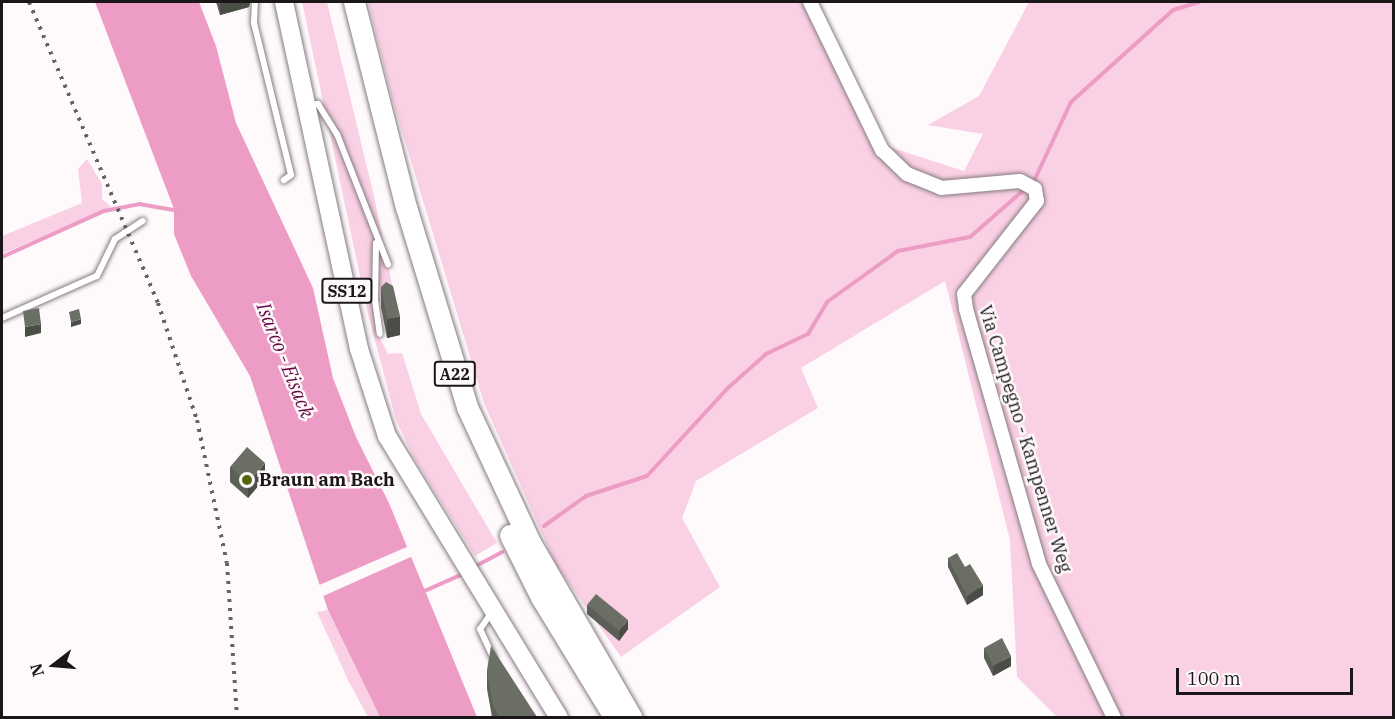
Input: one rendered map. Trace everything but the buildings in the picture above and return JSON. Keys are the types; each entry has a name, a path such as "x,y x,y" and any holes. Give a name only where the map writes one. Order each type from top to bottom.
{"highway":[{"name":"A22","path":"339,2 438,366 486,486 541,597 615,717"},
{"name":"A22","path":"354,2 406,207 467,407 531,544 632,717"}],"main road":[{"name":"SS12","path":"284,2 371,393 392,445 559,717"}],"street":[{"name":"Via Campegno - Kampenner Weg","path":"810,2 882,150 907,174 941,188 1020,181 1035,189 1037,201 964,294 966,309 1040,564 1114,717"}],"lane":[{"path":"255,2 254,23 291,175 284,180"},
{"path":"307,105 318,104 337,134 388,264"},
{"path":"2,318 97,276 115,239 143,221"},
{"path":"377,239 375,300 381,334"},
{"path":"492,611 480,629 500,668"}],"shaded area":[{"path":"302,2 327,2 374,196 394,294 373,306 380,338 388,354 402,353 421,414 497,543 475,556 414,458 396,420 368,314"},
{"path":"368,2 818,2 886,146 964,171 983,134 928,125 979,96 1029,2 1393,2 1393,717 1057,717 1017,677 1010,540 945,281 801,368 818,408 696,481 682,518 720,587 621,657 556,565 484,403 392,98"},
{"path":"87,159 102,184 102,199 111,207 2,254 2,236 82,203 78,169"},
{"path":"328,610 380,717 368,717 349,682 317,612"}],"water":[{"name":"Isarco - Eisack","path":"95,2 199,2 216,46 236,123 313,288 333,378 356,437 389,503 477,717 380,717 328,610 250,376 191,276 174,234 174,209"}],"pier":[{"path":"409,546 413,556 321,597 317,586"}],"waterway":[{"path":"544,526 586,496 647,476 728,388 766,354 808,334 827,302 898,251 970,237 1034,181 1071,102 1173,10 1199,2"},
{"path":"2,257 104,211 139,204 179,211"},
{"path":"474,567 502,552"},
{"path":"420,593 465,573"}],"railway":[{"path":"29,2 158,303 197,420 227,563 237,718"}],"place":[{"name":"Braun am Bach","path":"247,480"}]}
